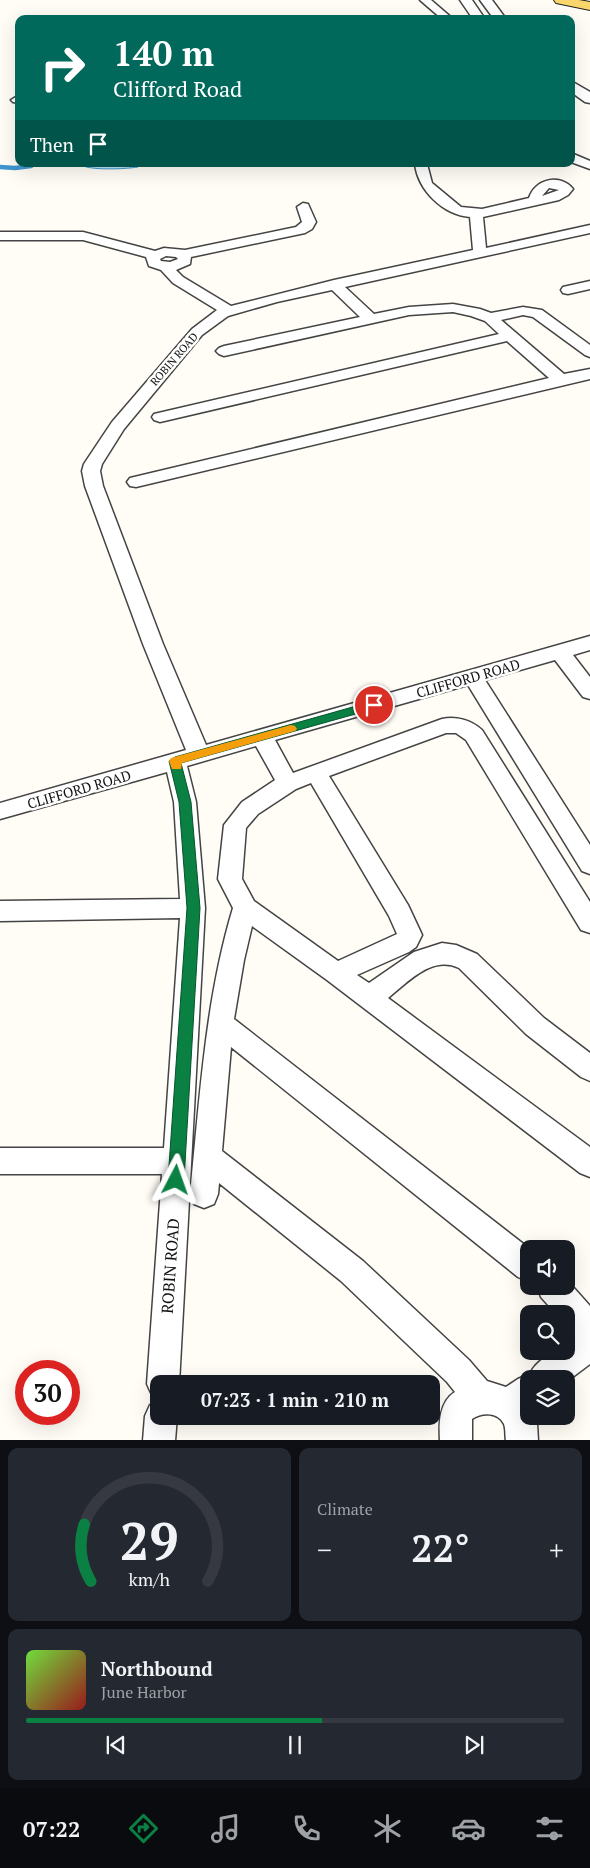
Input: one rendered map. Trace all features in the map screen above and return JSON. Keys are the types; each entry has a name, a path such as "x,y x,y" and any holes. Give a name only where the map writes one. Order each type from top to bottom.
{"main road":[{"path":"560,0 590,6"}],"street":[{"path":"424,0 443,15"},
{"path":"466,0 476,15"},
{"path":"486,0 497,15"},
{"path":"575,88 590,99"},
{"path":"575,104 590,114"},
{"path":"575,159 590,165"},
{"path":"421,167 423,180 427,187 455,209 476,214 534,201"},
{"path":"0,236 83,236 155,255 170,252 183,255 300,230 307,226 309,222 303,207"},
{"path":"476,214 480,253"},
{"name":"ROBIN ROAD","path":"164,1375 193,908 185,802 187,758 153,644 94,486 91,471 96,457 118,426 179,351 208,322 229,311 334,284 480,253 586,234"},
{"path":"155,255 152,259 154,263 166,267 182,282 229,311"},
{"path":"166,267 182,263 185,258 183,255"},
{"path":"334,284 369,318"},
{"path":"568,290 590,285"},
{"path":"224,351 369,318 409,311 453,308 475,312 490,318 558,380"},
{"path":"490,318 523,311 537,313 590,352"},
{"path":"160,417 508,336"},
{"path":"136,482 368,428 558,380 590,374"},
{"name":"CLIFFORD ROAD","path":"0,811 590,644"},
{"path":"560,652 590,692"},
{"path":"473,677 590,865"},
{"path":"590,922 474,735 464,727 450,724 442,726 288,783 250,808 235,825 230,879 245,908 336,973 590,1164"},
{"path":"262,737 288,783"},
{"path":"315,772 399,912 410,935 400,945 336,973"},
{"path":"0,911 193,908"},
{"path":"204,1194 213,1085 221,1024 231,960 245,908"},
{"path":"369,998 415,964 430,956 442,953 457,956 468,961 535,1026 590,1069"},
{"path":"221,1024 520,1260"},
{"path":"208,1157 352,1271 443,1356 478,1396"},
{"path":"0,1161 177,1161"},
{"path":"560,1295 584,1322 590,1335"},
{"path":"556,1370 590,1345"},
{"path":"456,1440 455,1416 469,1400 478,1396 499,1399 519,1398 516,1414 520,1424 522,1440"},
{"path":"159,1440 160,1425"}],"water":[{"path":"87,167 138,167 107,169"}],"waterway":[{"path":"0,167 23,167"}],"slow traffic":[{"path":"177,766 175,761 291,729"}],"route":[{"path":"176,1180 193,908 188,826 185,802 175,761 374,705"}]}
